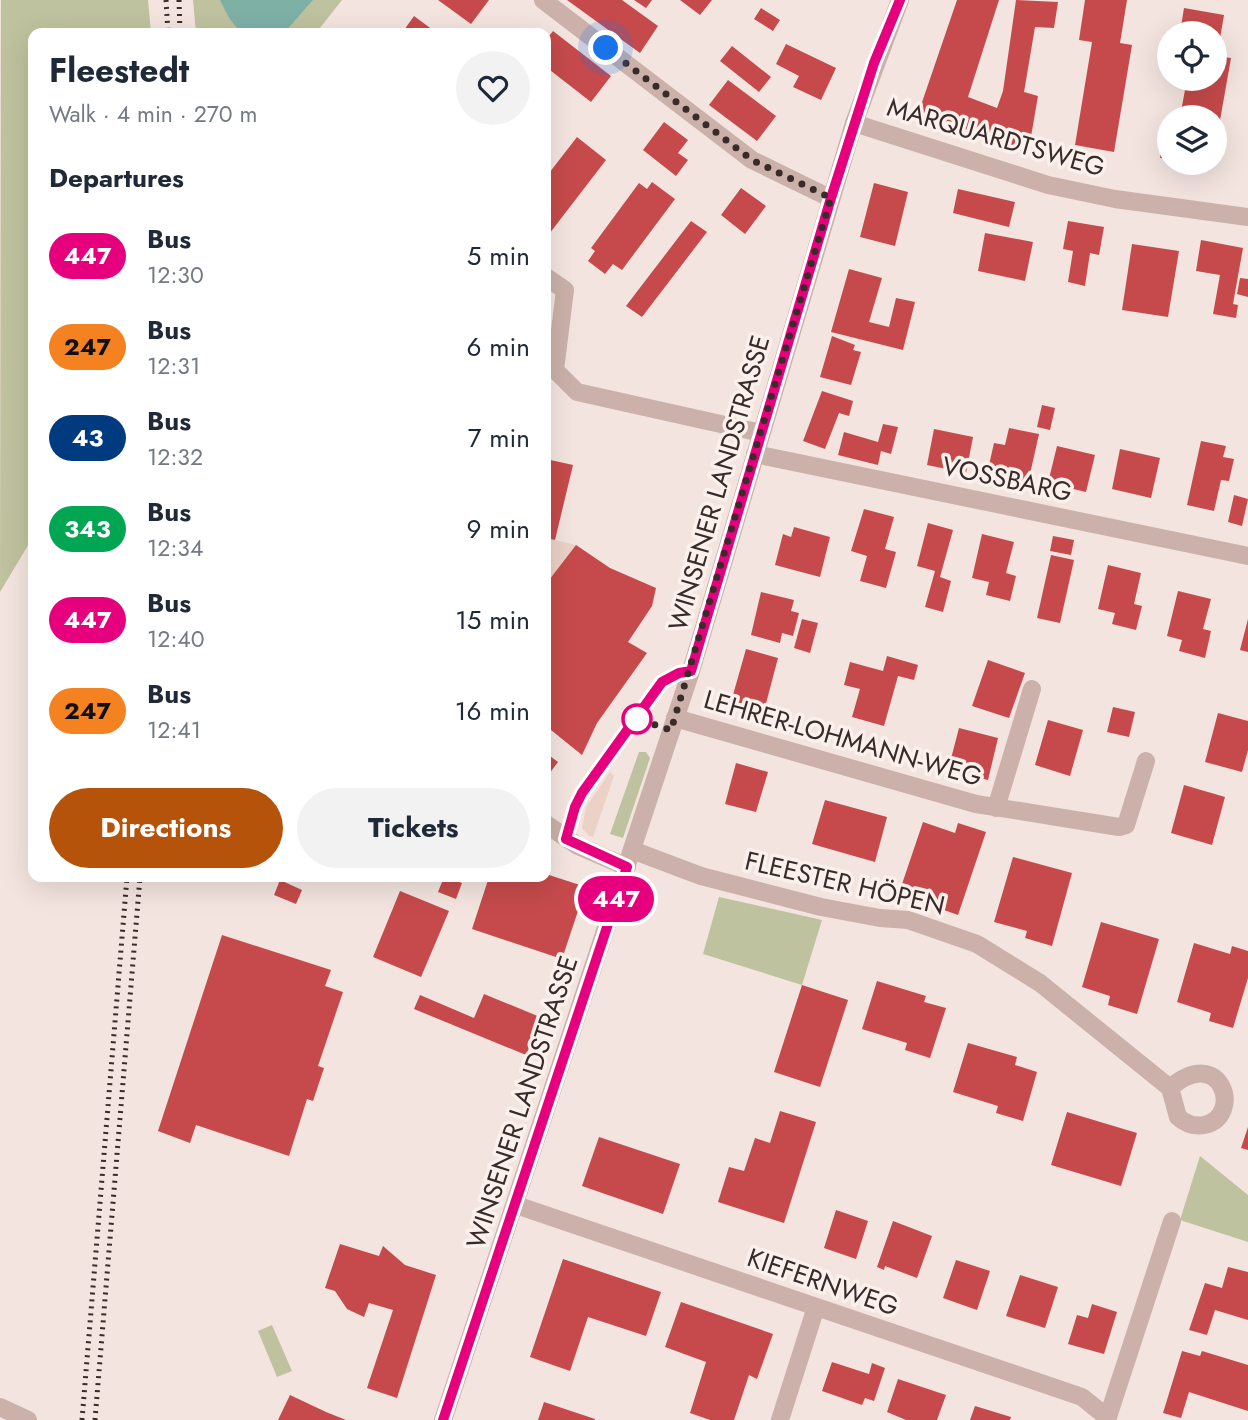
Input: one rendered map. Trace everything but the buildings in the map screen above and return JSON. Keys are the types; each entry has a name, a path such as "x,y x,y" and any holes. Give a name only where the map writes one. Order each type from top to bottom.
{"street":[{"path":"543,0 752,160 831,198"},
{"name":"WINSENER LANDSTRASSE","path":"443,1420 675,718 854,123 900,0"},
{"name":"MARQUARDTSWEG","path":"854,123 1048,185 1115,199 1248,217"},
{"path":"551,280 565,290 551,372 577,392 761,433"},
{"name":"VOSSBARG","path":"755,454 1248,556"},
{"name":"LEHRER-LOHMANN-WEG","path":"996,808 1032,689"},
{"name":"LEHRER-LOHMANN-WEG","path":"675,718 996,808 1126,825 1146,761"},
{"name":"FLEESTER HÖPEN","path":"551,827 578,846 821,907 880,918 908,920 991,951 1040,983 1170,1088"},
{"name":"KIEFERNWEG","path":"516,1205 1082,1397 1107,1419"},
{"path":"1107,1419 1172,1221"},
{"path":"780,1420 816,1307"},
{"path":"0,1407 28,1420"}],"green space":[{"path":"1,0 148,0 151,28 28,28 28,545 0,592"},
{"path":"193,0 342,0 320,28 196,28"},
{"path":"639,752 646,752 650,758 623,838 610,834"},
{"path":"719,897 822,920 802,985 703,954"},
{"path":"1200,1156 1248,1195 1248,1242 1180,1220"},
{"path":"272,1325 292,1371 277,1377 258,1331"}],"shaded area":[{"path":"551,539 576,545 551,578"},
{"path":"610,772 614,776 593,837 589,836 582,828 586,807"}],"water":[{"path":"220,0 313,0 288,28 238,28"}],"railway":[{"path":"166,0 168,28"},
{"path":"179,0 180,28"},
{"path":"82,1420 127,882"},
{"path":"95,1420 140,882"}],"bus line":[{"name":"447","path":"443,1420 627,867 566,839 575,807 582,793 662,682 679,673 691,671 854,123 874,63 900,0"}],"route":[{"path":"606,48 752,160 831,198 691,671 671,730 637,719"}]}
